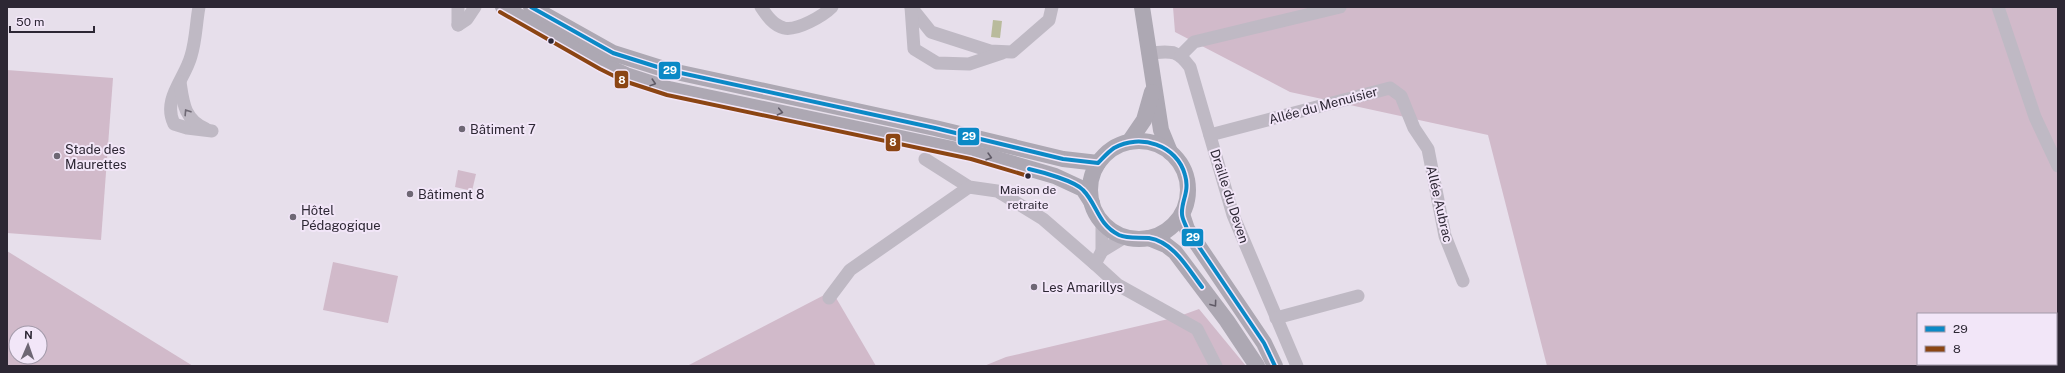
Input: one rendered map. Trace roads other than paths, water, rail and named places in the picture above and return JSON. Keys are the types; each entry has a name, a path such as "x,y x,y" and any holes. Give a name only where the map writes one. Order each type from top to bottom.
{"main road":[{"path":"503,7 580,53 626,75 669,89 990,157 1055,176 1083,189 1102,222 1110,230 1125,237 1139,239 1149,238 1168,229 1182,214 1186,203 1187,180 1178,160 1170,152 1150,142 1129,142 1111,149 1098,163 1090,182 1092,203"},
{"path":"531,7 613,53 667,70 936,128 1063,159 1098,163"},
{"path":"1142,7 1153,87 1161,130 1170,152"},
{"path":"1129,142 1137,133 1144,120 1153,87"},
{"path":"1182,214 1187,229 1264,343 1275,366"},
{"path":"1149,238 1166,245 1175,252 1227,322 1256,366"}],"street":[{"path":"180,82 191,56 199,7"},
{"path":"458,7 458,25 467,19 475,7"},
{"path":"761,7 771,21 784,28 807,24 832,7"},
{"path":"911,7 930,32 990,51 1012,52 1049,20 1052,7"},
{"path":"911,7 914,49 937,62 969,64 1005,52"},
{"path":"1148,53 1170,52 1181,55 1194,42 1340,7"},
{"path":"1998,7 2035,118 2058,166"},
{"name":"Draille du Deven","path":"1181,55 1190,66 1233,215 1297,366"},
{"name":"Allée du Menuisier","path":"1210,135 1390,88 1401,96 1414,128"},
{"name":"Allée Aubrac","path":"1414,128 1428,149 1445,236 1463,281"},
{"path":"925,159 968,187 997,191 1043,219 1118,285 1197,329 1216,366"},
{"path":"829,298 850,270 968,187"},
{"path":"1095,264 1102,251 1102,222"},
{"path":"1102,251 1125,237"},
{"path":"1276,318 1358,296"}],"place":[{"name":"Bâtiment 7","path":"462,129"},
{"name":"Stade des Maurettes","path":"57,156"},
{"name":"Maison de retraite","path":"1028,176"},
{"name":"Bâtiment 8","path":"410,194"},
{"name":"Hôtel Pédagogique","path":"293,217"},
{"name":"Les Amarillys","path":"1034,287"}]}
